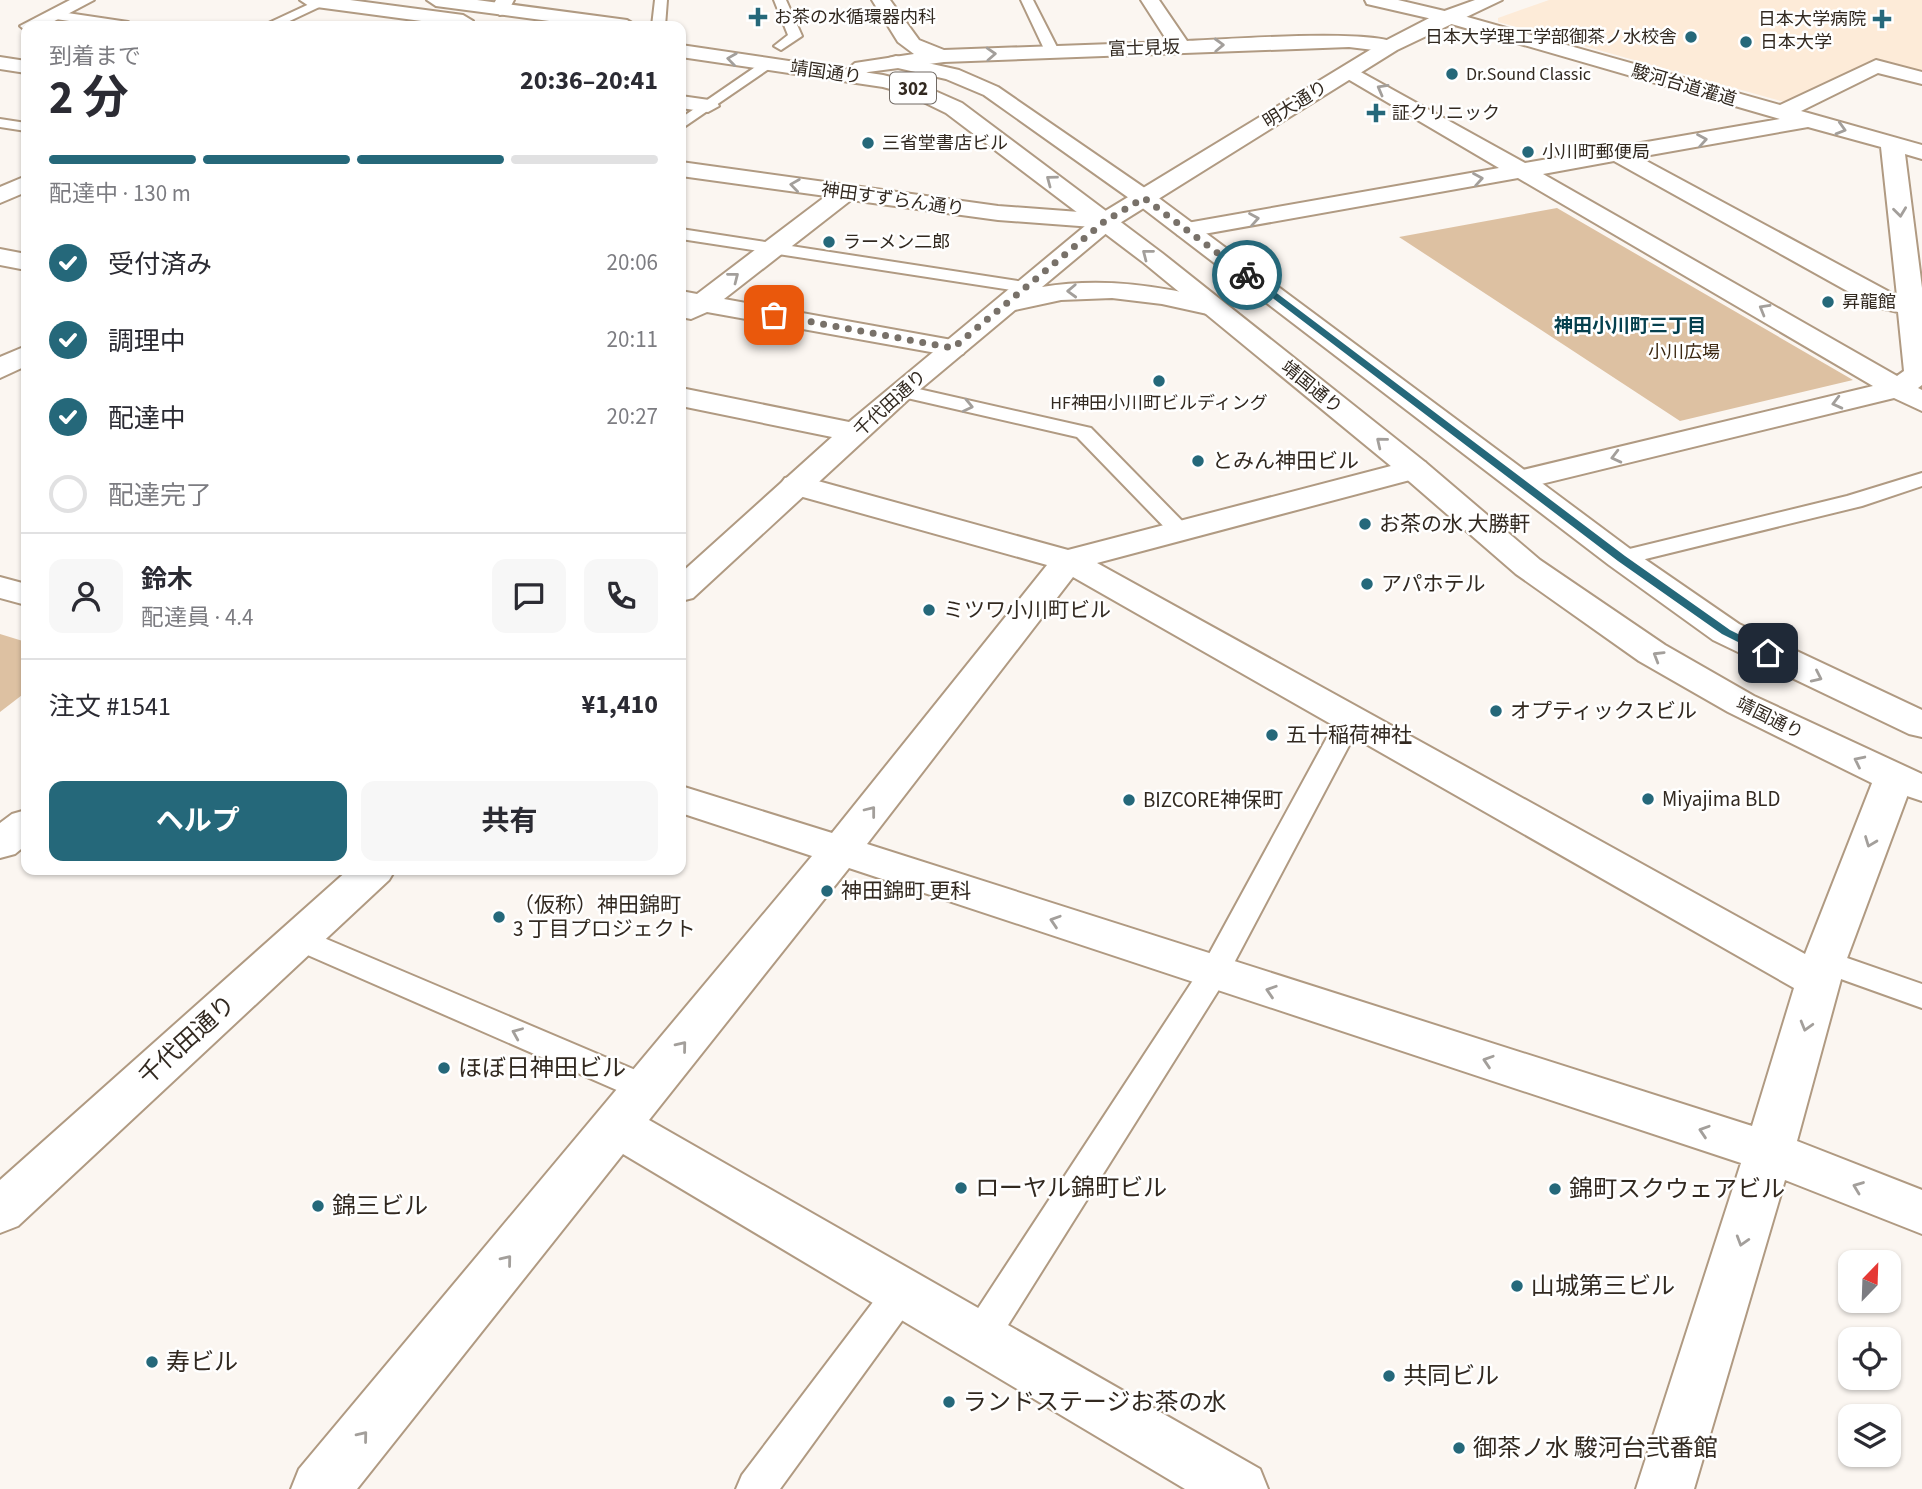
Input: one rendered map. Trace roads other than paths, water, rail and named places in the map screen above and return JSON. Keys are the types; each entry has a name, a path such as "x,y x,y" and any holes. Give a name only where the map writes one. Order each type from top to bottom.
{"street":[{"path":"41,21 85,0"},
{"path":"436,0 502,12"},
{"path":"851,75 862,68 905,54 881,0"},
{"path":"1150,0 1181,46"},
{"name":"駿河台道灌道","path":"1374,0 1446,17 1922,152"},
{"name":"明大通り","path":"1105,221 1390,46 1446,17 1493,0"},
{"path":"317,1 502,12 582,21"},
{"name":"靖国通り","path":"686,34 912,88 954,108 1105,221 1212,306 1414,468 1528,566 1652,653 1741,704 1908,783"},
{"name":"富士見坂","path":"905,54 919,51 944,56 1349,41 1390,46"},
{"name":"靖国通り","path":"686,51 775,55 905,54 990,91 1144,198 1621,558 1726,632 1810,674 1922,724"},
{"path":"0,63 21,66"},
{"path":"1782,112 1876,66 1922,78"},
{"path":"1348,71 1910,395"},
{"path":"686,103 708,106"},
{"path":"1186,230 1810,120"},
{"path":"1892,144 1919,374 1910,395"},
{"path":"1619,155 1885,301 1911,307"},
{"name":"神田すずらん通り","path":"686,170 998,214 1105,221"},
{"path":"0,178 21,182"},
{"path":"0,196 21,186"},
{"path":"688,307 846,192"},
{"name":"千代田通り","path":"686,586 901,391 1105,221"},
{"path":"0,257 21,261"},
{"path":"1001,307 1063,291 1122,290 1166,294 1212,306"},
{"path":"688,307 953,348"},
{"path":"0,369 21,357"},
{"path":"1521,480 1910,395"},
{"path":"686,398 856,433"},
{"path":"320,1489 840,851 1068,560 1414,468"},
{"path":"796,485 1068,560 1349,721 1821,971"},
{"path":"0,587 21,593"},
{"path":"1665,1489 1769,1152 1821,971 1908,783"},
{"path":"686,801 1769,1152 1922,1212"},
{"path":"0,844 21,828"},
{"name":"千代田通り","path":"0,1211 368,875"},
{"path":"632,1107 902,1292 981,1337 1218,1484"}],"lane":[{"path":"659,21 661,0"},
{"path":"686,121 775,55 795,36 780,0"},
{"path":"1027,0 1052,51"},
{"path":"279,21 317,1"},
{"path":"54,15 94,21"},
{"path":"0,123 21,126"},
{"path":"686,235 1024,287"},
{"path":"901,391 1084,432 1180,530"},
{"path":"1621,558 1854,501 1922,479"},
{"path":"981,1337 1214,972 1349,721"},
{"path":"298,938 632,1107"},
{"path":"1821,971 1922,996"},
{"path":"755,1489 902,1292"}],"place":[{"name":"お茶の水循環器内科","path":"758,17"},
{"name":"日本大学病院","path":"1882,19"},
{"name":"日本大学理工学部御茶ノ水校舎","path":"1691,37"},
{"name":"日本大学","path":"1746,42"},
{"name":"Dr.Sound Classic","path":"1452,74"},
{"name":"証クリニック","path":"1376,113"},
{"name":"三省堂書店ビル","path":"868,143"},
{"name":"小川町郵便局","path":"1528,152"},
{"name":"ラーメン二郎","path":"829,242"},
{"name":"昇龍館","path":"1828,302"},
{"name":"HF神田小川町ビルディング","path":"1159,381"},
{"name":"とみん神田ビル","path":"1198,461"},
{"name":"お茶の水 大勝軒","path":"1365,524"},
{"name":"アパホテル","path":"1367,584"},
{"name":"ミツワ小川町ビル","path":"929,610"},
{"name":"オプティックスビル","path":"1496,711"},
{"name":"五十稲荷神社","path":"1272,735"},
{"name":"Miyajima BLD","path":"1648,799"},
{"name":"BIZCORE神保町","path":"1129,800"},
{"name":"神田錦町 更科","path":"827,891"},
{"name":"（仮称）神田錦町 3 丁目プロジェクト","path":"499,917"},
{"name":"ほぼ日神田ビル","path":"444,1068"},
{"name":"ローヤル錦町ビル","path":"961,1188"},
{"name":"錦町スクウェアビル","path":"1555,1189"},
{"name":"錦三ビル","path":"318,1206"},
{"name":"山城第三ビル","path":"1517,1286"},
{"name":"寿ビル","path":"152,1362"},
{"name":"共同ビル","path":"1389,1376"},
{"name":"ランドステージお茶の水","path":"949,1402"},
{"name":"御茶ノ水 駿河台弐番館","path":"1459,1448"}],"district":[{"name":"神田小川町三丁目","path":"1630,325"}],"park label":[{"name":"小川広場","path":"1684,352"}]}
